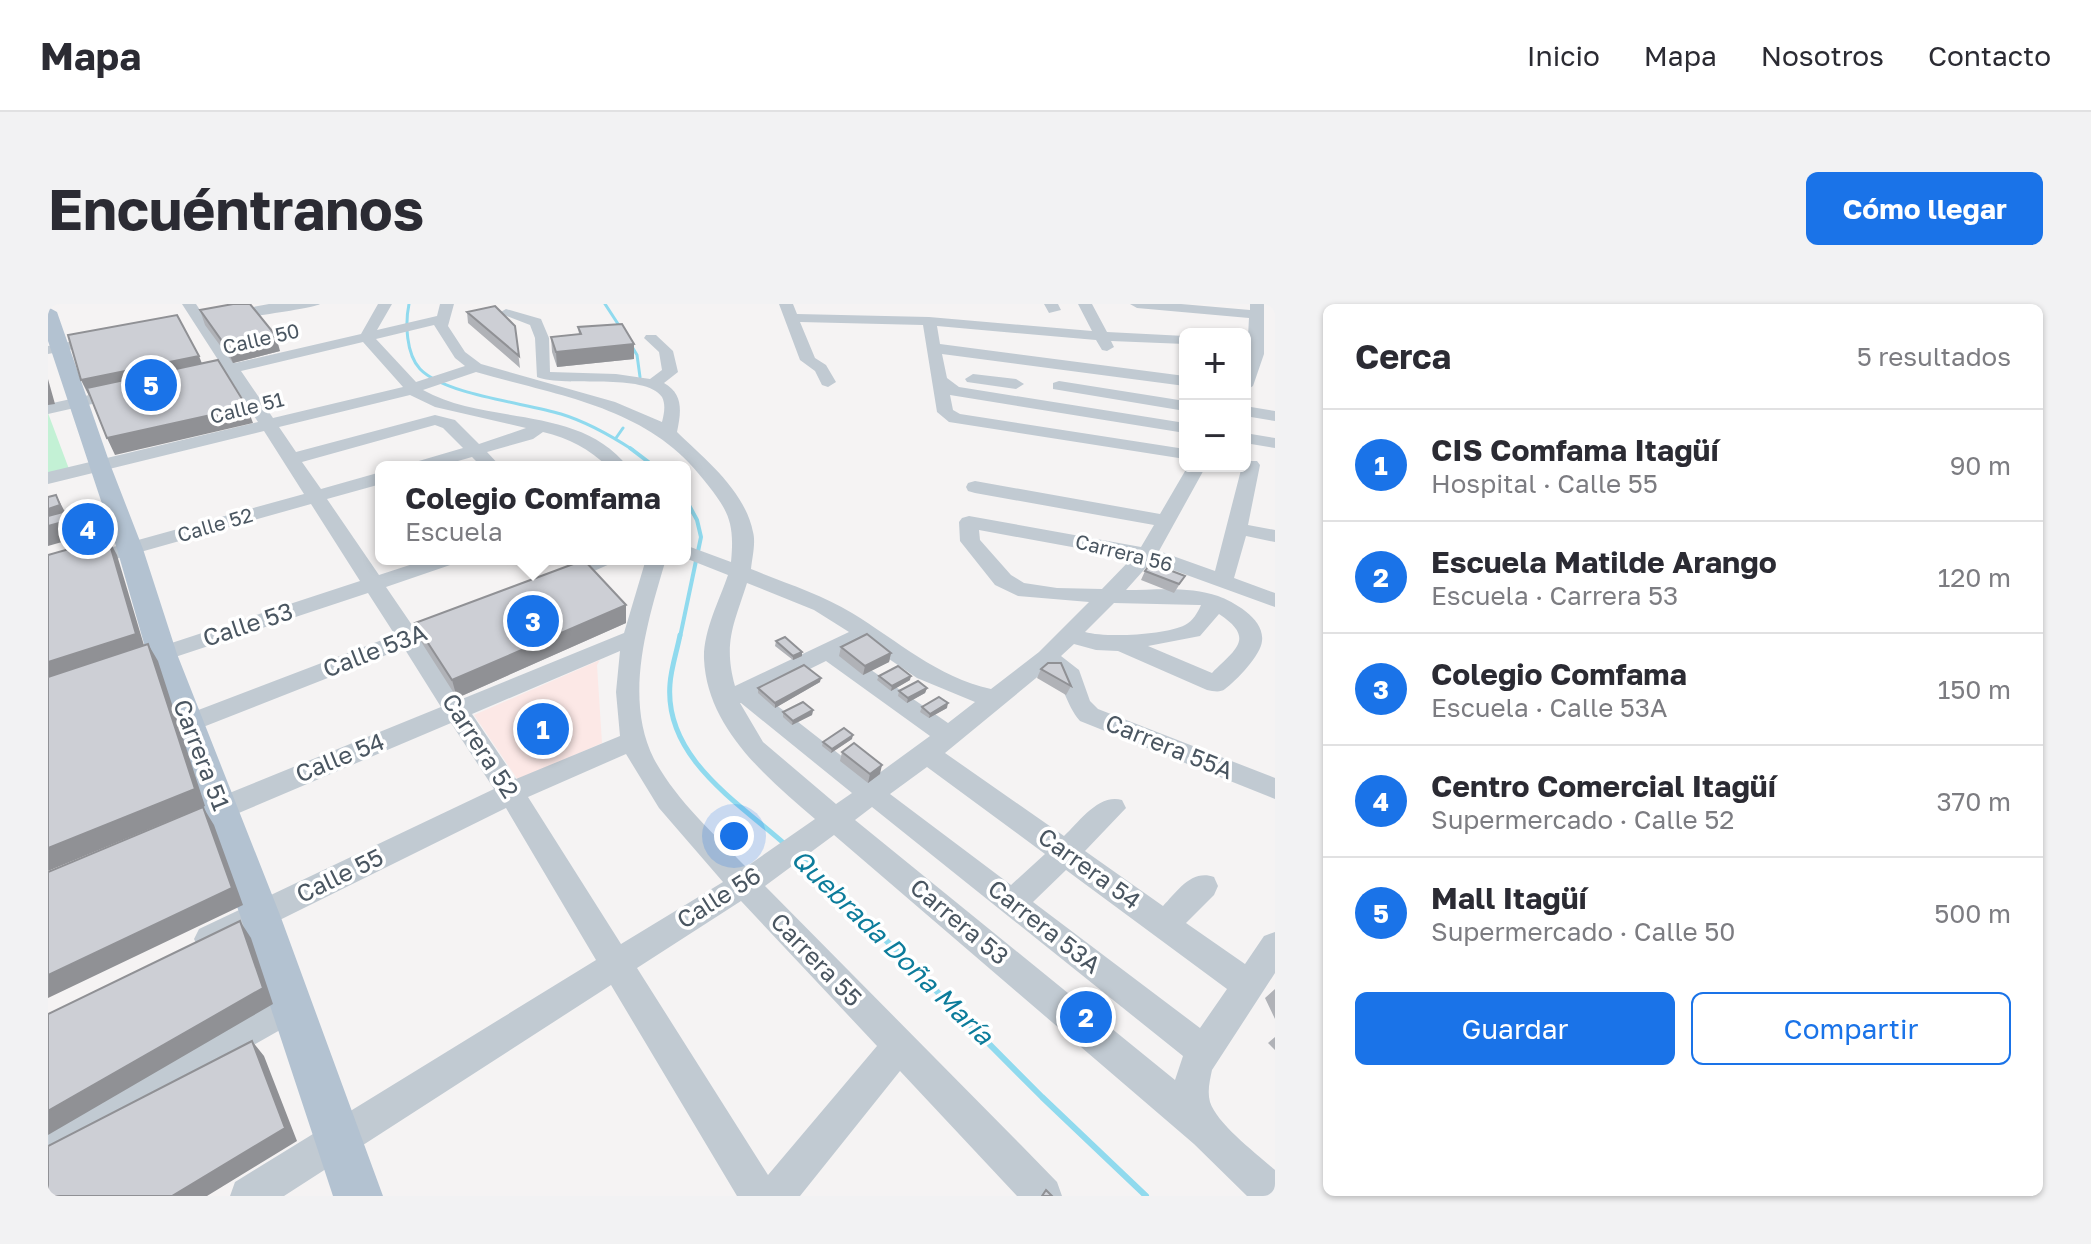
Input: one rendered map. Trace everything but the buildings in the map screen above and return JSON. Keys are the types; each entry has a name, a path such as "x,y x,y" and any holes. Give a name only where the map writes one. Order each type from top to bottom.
{"main road":[{"name":"Carrera 51","path":"48,312 54,349 130,549 162,654 260,915 358,1196"}],"street":[{"name":"Carrera 52","path":"189,304 192,323 231,368 511,793 654,1030 759,1196"},
{"path":"192,323 275,307 313,304"},
{"path":"385,304 370,336 413,389 441,404 541,425 583,439 611,461"},
{"path":"447,304 439,319 444,334 471,369"},
{"path":"1085,304 1124,373"},
{"path":"1137,304 1257,315 1275,330"},
{"path":"828,382 821,368 808,360 790,311 1054,334 1179,340"},
{"path":"506,313 536,322 542,338 542,374 554,378 623,379 653,384 666,390 673,402 668,433"},
{"path":"1251,380 1260,370 1251,348 1257,315"},
{"name":"Calle 50","path":"202,375 439,319"},
{"path":"929,321 945,412 955,418 1179,453"},
{"path":"981,326 981,345 1046,355 1056,351 1054,334"},
{"path":"54,349 125,335"},
{"path":"651,338 666,351 670,372 653,384"},
{"path":"936,366 1124,373 1179,380"},
{"path":"936,366 1014,378"},
{"path":"936,366 954,391 1179,427"},
{"name":"Calle 51","path":"48,478 413,389 471,369"},
{"name":"Carrera 53","path":"471,369 609,405 643,418 668,433 705,469 740,518 744,533 731,568 716,660 735,696 754,749 825,827 1207,1131"},
{"path":"1059,386 1179,405"},
{"path":"48,409 143,388"},
{"path":"1251,412 1275,416"},
{"path":"291,459 427,422 443,421 486,461"},
{"path":"440,461 527,435 541,425"},
{"path":"1251,439 1275,443"},
{"path":"1251,466 1275,470"},
{"name":"Calle 56","path":"249,1196 771,864 937,745 1047,657 1110,594 1147,554 1194,472"},
{"path":"1071,635 1096,643 1121,644 1192,631 1207,617 1217,591 1238,529 1247,472"},
{"name":"Calle 52","path":"48,572 375,480"},
{"path":"975,487 1165,521"},
{"path":"1025,531 1037,498"},
{"name":"Carrera 56","path":"1110,594 1032,593 1010,585 970,541 970,520 1147,554 1217,591 1275,600"},
{"path":"1238,529 1275,536"},
{"path":"691,553 822,605 930,678 961,692 996,698"},
{"name":"Calle 53","path":"116,669 431,565"},
{"path":"534,588 584,565"},
{"name":"Carrera 55","path":"654,565 634,637 628,681 634,740 652,777 679,813 899,1046 1028,1190"},
{"path":"1110,594 1188,596 1217,591"},
{"path":"1121,644 1216,684 1246,655 1251,644 1249,630 1224,605 1217,591"},
{"name":"Calle 53A","path":"189,723 451,621"},
{"path":"735,696 865,633"},
{"name":"Calle 54","path":"184,824 634,637"},
{"name":"Carrera 54","path":"828,651 1066,851 1249,986"},
{"name":"Carrera 55A","path":"1047,657 1071,676 1079,704 1089,715 1275,789"},
{"name":"Carrera 53A","path":"735,696 874,796 1204,1052"},
{"name":"Calle 55","path":"177,955 511,793 634,740"},
{"path":"1013,902 1112,808"},
{"path":"1165,924 1203,886"},
{"path":"1274,1196 1207,1131 1192,1109 1190,1080 1204,1052 1275,946"},
{"path":"48,1143 291,1006"},
{"path":"775,1196 899,1046"}],"shaded area":[{"path":"600,660 597,665 602,743 518,780 474,715"}],"green space":[{"path":"48,413 69,469 48,474"}],"waterway":[{"name":"Quebrada Doña María","path":"409,304 409,347 415,363 432,378 466,392 571,417 631,449"},
{"path":"605,304 620,327"},
{"path":"631,345 637,355 640,377"},
{"path":"616,438 623,428"},
{"name":"Quebrada Doña María","path":"631,449 647,461"},
{"name":"Quebrada Doña María","path":"680,637 701,537 691,509"},
{"name":"Quebrada Doña María","path":"680,635 670,684 671,710 679,734 691,756 708,776 787,846"},
{"name":"Quebrada Doña María","path":"798,855 827,881"},
{"name":"Quebrada Doña María","path":"827,881 1042,1097 1146,1196"}],"place":[{"name":"Mall Itagüí","path":"151,385"},
{"name":"Centro Comercial Itagüí","path":"88,529"},
{"name":"Colegio Comfama","path":"533,621"},
{"name":"CIS Comfama Itagüí","path":"543,729"},
{"name":"Escuela Matilde Arango","path":"1086,1017"}]}
